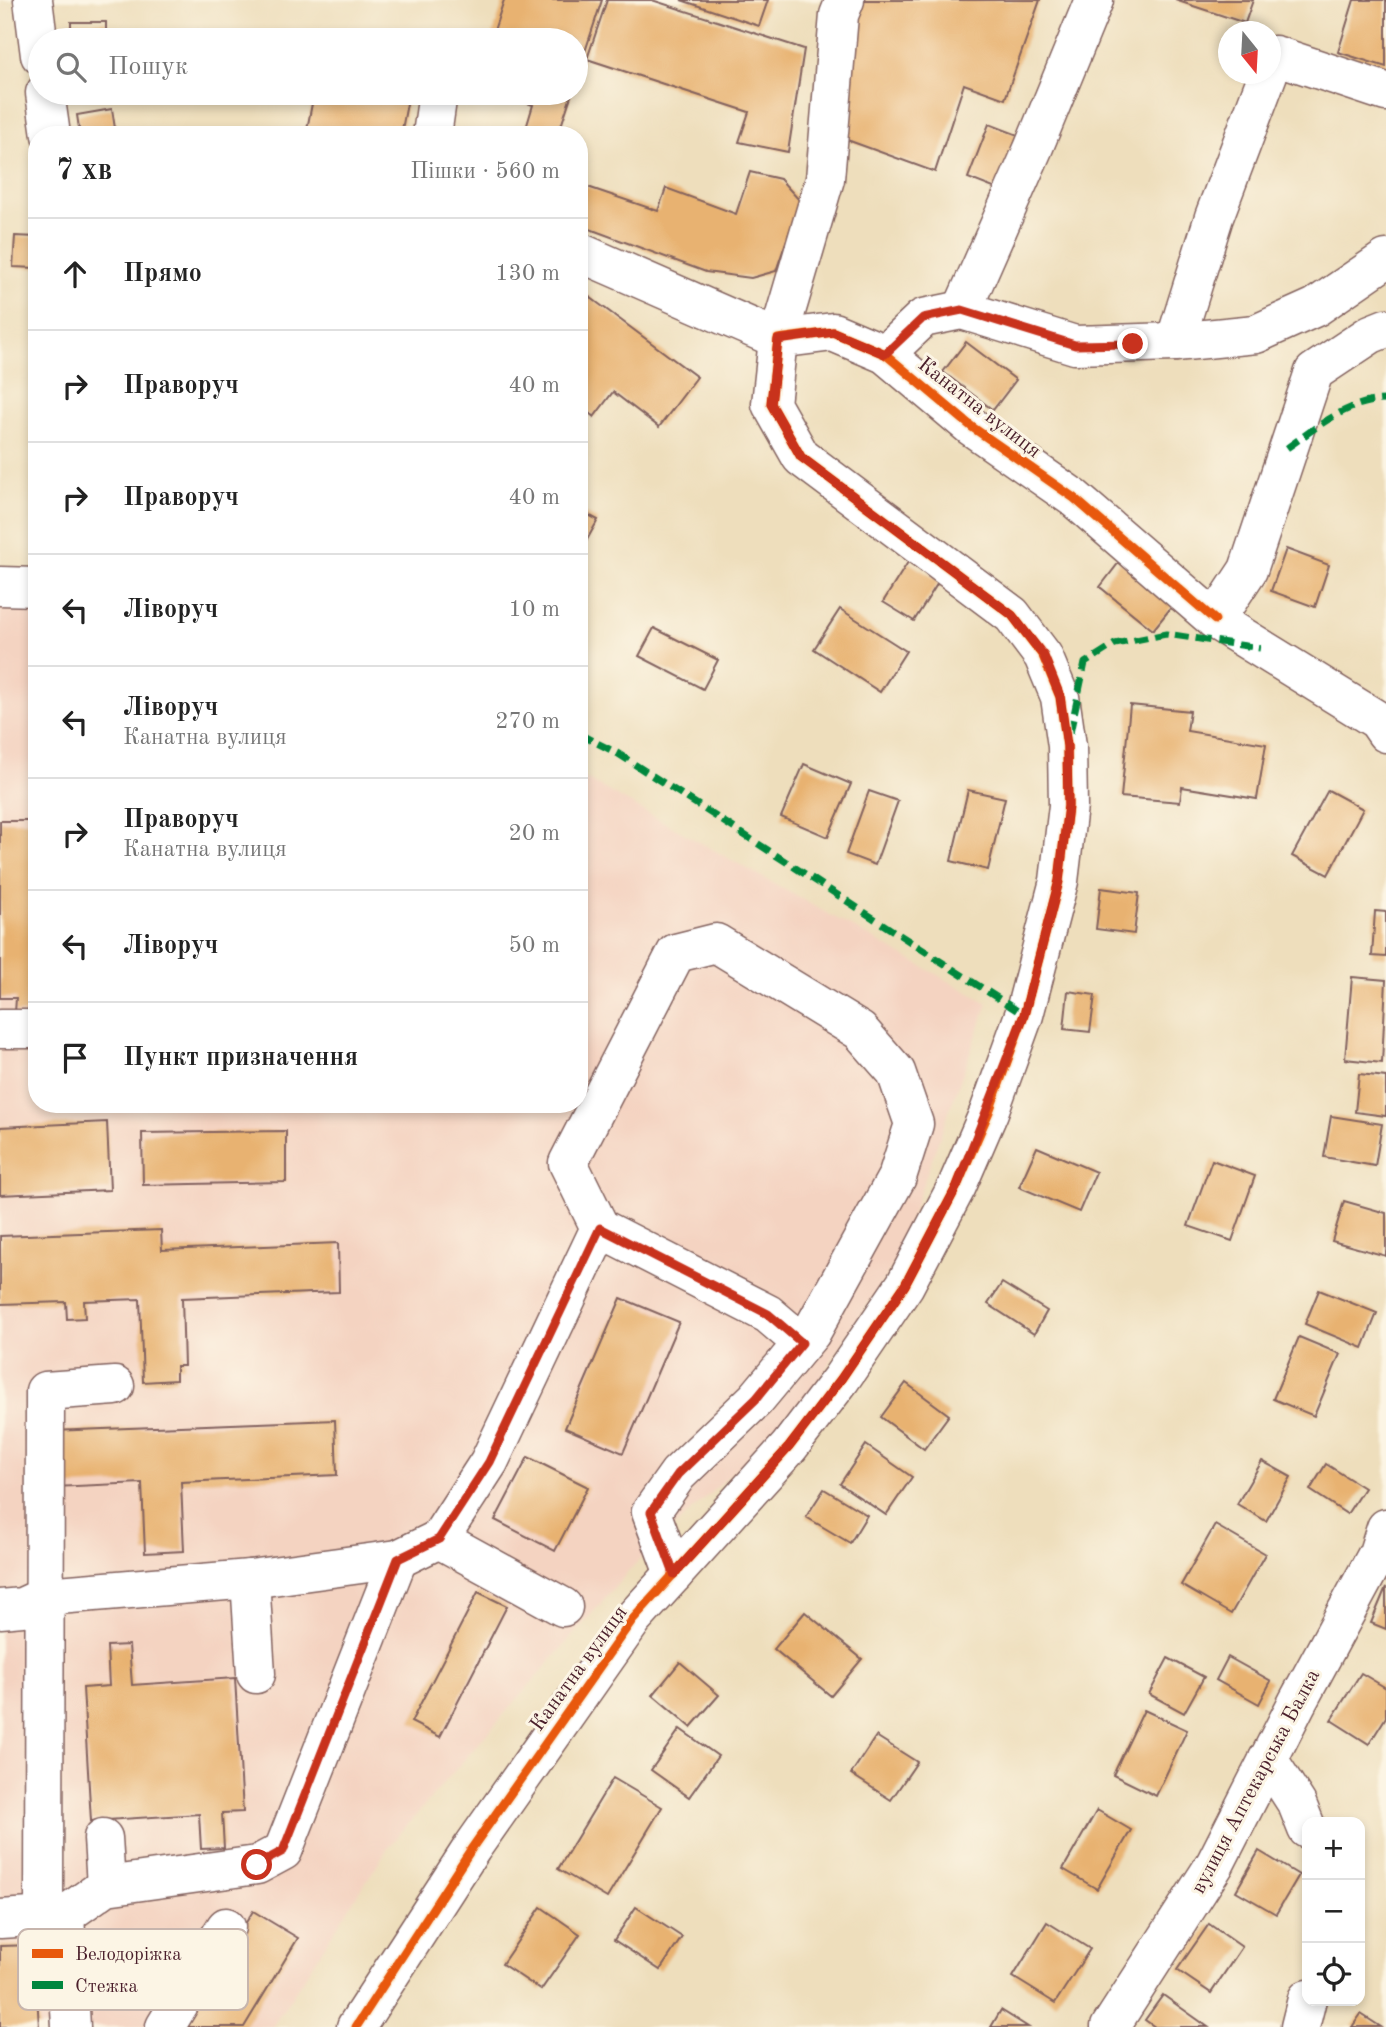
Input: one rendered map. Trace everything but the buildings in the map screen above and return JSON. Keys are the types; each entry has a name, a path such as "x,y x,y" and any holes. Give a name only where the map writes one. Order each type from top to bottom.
{"street":[{"path":"33,0 37,28"},
{"path":"588,256 778,340 825,178 838,15 845,0"},
{"path":"962,310 1033,149 1094,0"},
{"path":"1281,58 1386,92"},
{"path":"1175,342 1214,217 1264,84"},
{"path":"47,105 50,126"},
{"path":"433,126 436,105"},
{"path":"885,354 923,318 962,310 1075,345 1175,342 1256,334 1316,307 1386,259"},
{"path":"1386,328 1371,334 1314,372 1248,570 1215,620 1377,720 1386,733"},
{"name":"Канатна вулиця","path":"356,2027 472,1848 633,1619 789,1447 841,1379 905,1285 957,1186 1024,1015 1059,881 1068,806 1067,746 1060,696 1044,656 1012,615 801,457 771,404 778,340 833,332 885,354 972,427 1074,498 1215,620"},
{"path":"0,586 28,587"},
{"path":"674,1574 651,1512 678,1474 756,1399 802,1343 897,1177 914,1124 896,1072 860,1031 716,943 676,953 568,1163 600,1228 768,1314 802,1343"},
{"path":"0,1029 28,1029"},
{"path":"0,1609 22,1607 46,1596 250,1578 398,1559 439,1539 489,1462 600,1228"},
{"path":"56,1929 46,1596 45,1391 115,1386"},
{"name":"вулиця Аптекарська Балка","path":"1110,2027 1215,1864 1378,1553 1386,1528"},
{"path":"439,1539 563,1606"},
{"path":"0,1919 54,1916 106,1886 257,1865 283,1851 398,1559"},
{"path":"250,1578 256,1674"},
{"path":"1268,1759 1297,1804 1302,1817"},
{"path":"103,1838 106,1886"},
{"path":"1300,2027 1305,2006"},
{"path":"165,2027 175,2010"}],"shaded area":[{"path":"0,605 28,606 28,1113 588,1113 588,780 988,1003 894,1264 801,1408 636,1563 389,1846 272,2027 0,2027"}],"marked path":[{"path":"1287,448 1346,410 1372,401 1386,400"},
{"path":"1070,733 1085,663 1115,644 1166,634 1260,648"},
{"path":"588,738 617,753 1024,1015"}],"cycle path":[{"path":"356,2027 472,1848 633,1619 789,1447 841,1379 905,1285 957,1186 989,1112 1024,1015 1059,881 1068,806 1067,746 1060,697 1043,656 1012,615 801,457 771,404 778,339 833,332 885,354 972,427 1074,498 1215,620"}],"route":[{"path":"257,1865 283,1851 398,1559 439,1539 489,1462 600,1228 768,1314 802,1343 756,1399 678,1474 651,1512 674,1574 789,1447 841,1379 905,1285 957,1186 989,1112 1024,1015 1059,881 1068,806 1067,746 1060,696 1044,656 1012,615 801,457 771,404 778,340 833,332 885,354 923,318 962,310 1017,330 1075,345 1133,344"}]}
